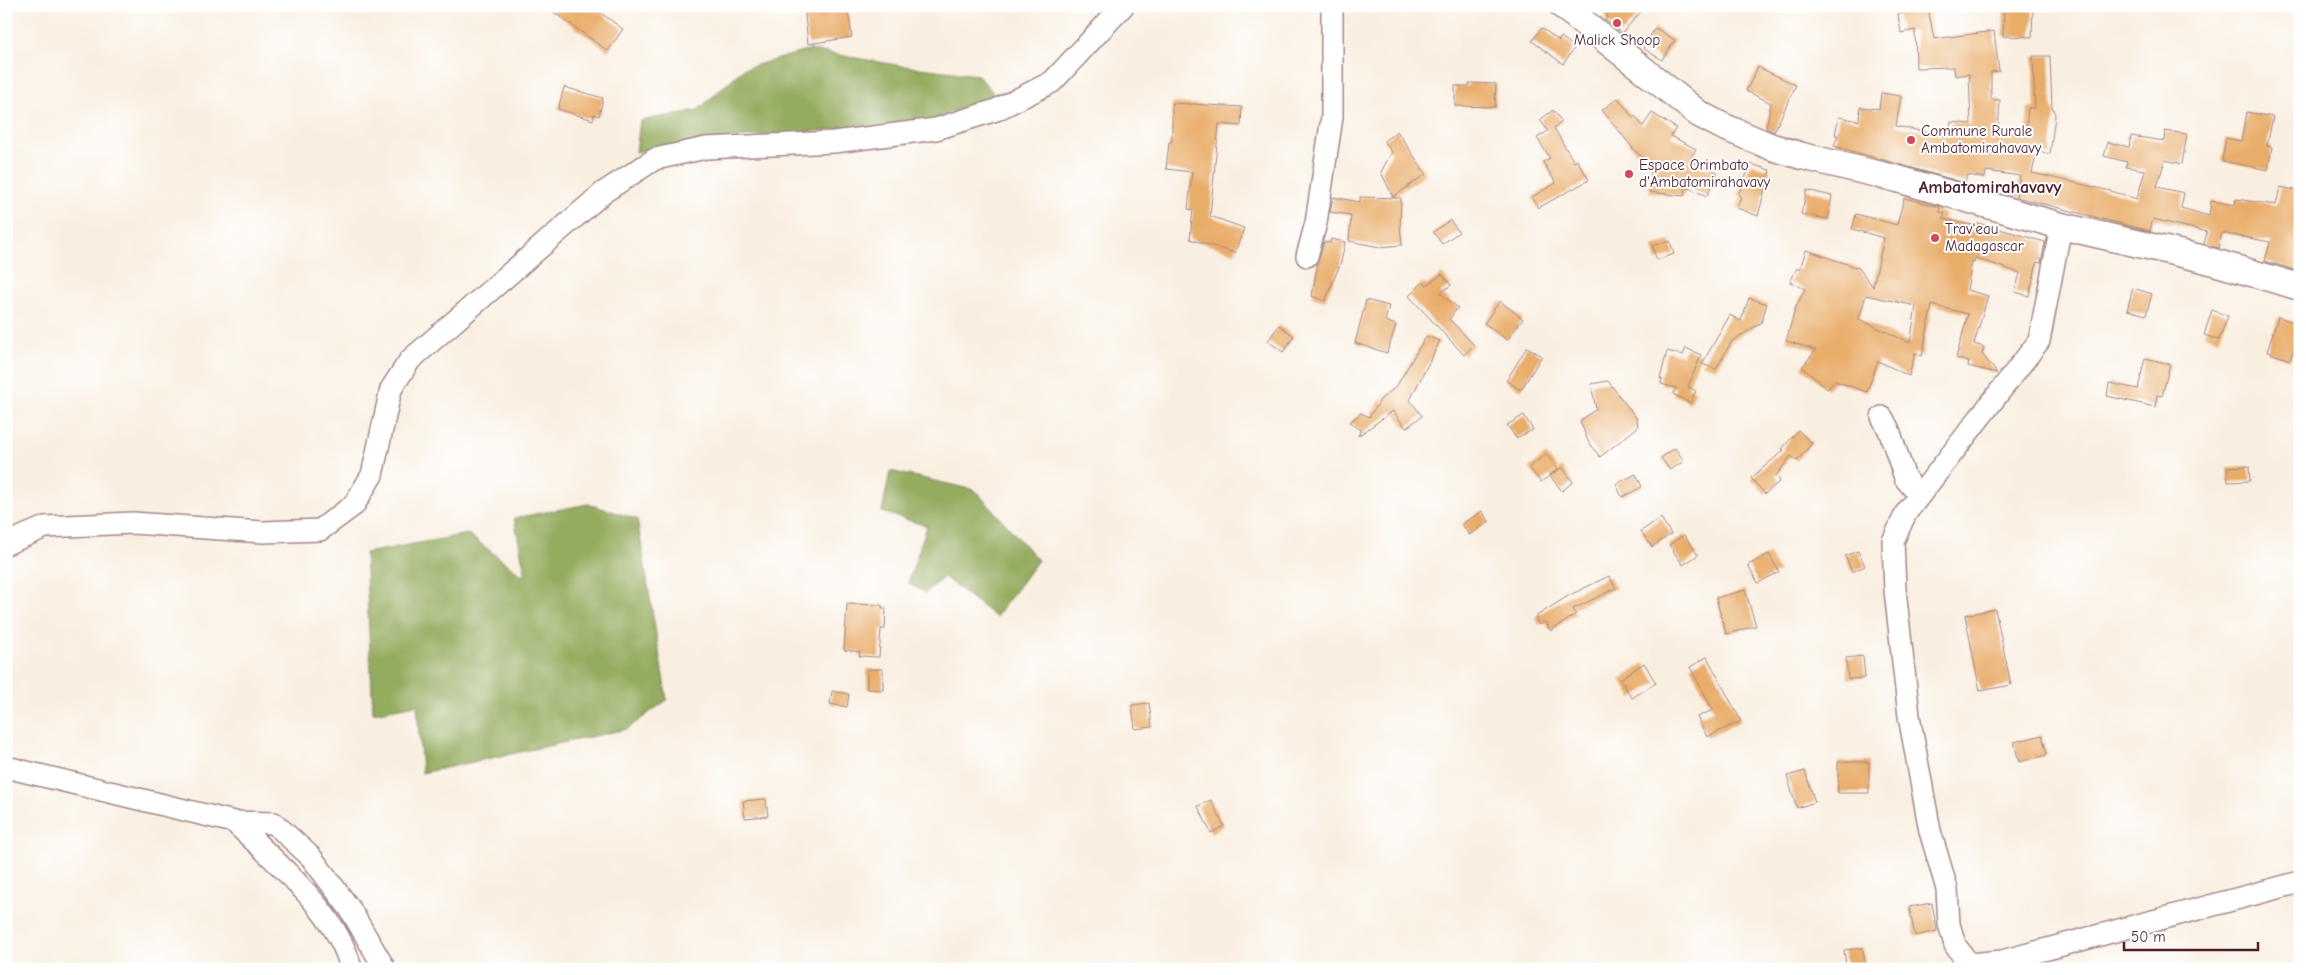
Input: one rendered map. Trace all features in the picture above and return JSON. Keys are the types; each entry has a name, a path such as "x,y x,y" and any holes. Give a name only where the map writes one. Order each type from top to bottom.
{"main road":[{"path":"1562,6 1700,114 1722,126 1772,147 1898,179 2061,226 2200,258 2300,287"}],"street":[{"path":"6,544 45,528 133,523 263,532 320,530 354,505 372,475 391,389 410,360 604,192 655,159 697,150 834,142 936,129 996,110 1052,82 1123,6"},
{"path":"1307,256 1316,223 1332,117 1332,6"},
{"path":"2061,226 2038,341 1906,512 1893,541 1896,599 1909,716 1930,831 1947,889 1949,924 1955,945 1969,964 2002,961 2300,882"},
{"path":"1882,417 1889,430 1905,478 1920,495"},
{"path":"6,767 234,822 274,823 311,857 350,909 385,969"},
{"path":"234,822 309,894 348,952 351,969"}],"green space":[{"path":"809,50 903,66 978,75 995,95 930,121 701,141 636,152 640,121 698,110 743,69"},
{"path":"890,471 975,490 1038,560 996,617 944,577 925,593 908,583 927,526 882,512"},
{"path":"588,504 637,519 667,700 627,729 422,773 417,705 373,713 365,553 468,534 526,578 514,518"}],"building":[{"path":"545,6 591,6 623,29 608,51"},
{"path":"804,6 847,6 852,37 808,44"},
{"path":"1595,6 1646,6 1622,33 1605,20 1608,16"},
{"path":"2004,6 2033,7 2032,37 2003,36"},
{"path":"1928,8 1934,39 1994,31 1999,71 1991,72 1991,99 2000,100 1998,132 2026,135 2028,108 2035,108 2033,56 2050,56 2052,109 2054,109 2055,116 2050,154 2037,151 2032,173 2111,191 2137,199 2145,170 2126,167 2127,162 2104,156 2108,142 2129,147 2131,136 2164,141 2165,131 2187,134 2182,164 2165,160 2157,187 2184,193 2181,208 2209,216 2211,201 2235,205 2236,199 2276,205 2280,187 2300,191 2298,271 2265,261 2270,242 2222,233 2218,248 2204,244 2207,232 2153,219 2150,231 2016,197 2020,176 1986,171 1985,178 1967,175 1965,183 1834,146 1838,135 1835,135 1839,117 1859,121 1860,107 1879,109 1881,93 1901,96 1896,126 1949,137 1951,122 1971,124 1969,74 1955,76 1954,67 1916,68 1915,30 1901,33 1898,14"},
{"path":"1542,28 1559,41 1561,37 1573,46 1574,49 1563,64 1532,41"},
{"path":"1655,28 1675,40 1662,60 1643,48"},
{"path":"1758,67 1796,85 1774,132 1766,128 1771,103 1746,91"},
{"path":"1469,83 1496,84 1495,107 1455,106 1455,86 1469,86"},
{"path":"564,87 603,98 599,116 594,114 593,120 558,109"},
{"path":"1618,98 1633,118 1635,116 1643,126 1652,113 1676,128 1671,136 1696,149 1689,161 1717,172 1707,196 1686,187 1684,196 1649,192 1652,166 1636,152 1602,110"},
{"path":"1172,103 1242,107 1241,126 1219,124 1210,216 1244,228 1235,253 1190,239 1193,210 1188,209 1192,172 1166,169 1169,142 1172,142"},
{"path":"1553,110 1562,122 1554,128 1574,162 1577,160 1589,180 1538,208 1532,197 1556,183 1543,162 1550,158 1537,138 1548,131 1540,120"},
{"path":"2247,112 2273,117 2267,146 2272,147 2268,170 2222,161 2226,138 2241,141"},
{"path":"1397,131 1426,174 1393,197 1381,172 1392,152 1384,141"},
{"path":"1751,164 1770,170 1758,216 1737,208 1741,196 1738,195"},
{"path":"1807,190 1832,196 1828,219 1801,214"},
{"path":"1333,197 1360,202 1360,197 1401,198 1400,225 1402,245 1380,247 1349,241 1351,215 1330,212"},
{"path":"1904,198 1940,207 1939,212 1945,213 1943,219 1977,226 1978,223 2045,242 2041,263 2037,262 2029,296 2015,292 2020,273 1975,258 1974,262 1972,261 1967,290 1988,296 1974,344 1984,347 1982,354 1997,373 1968,366 1969,362 1956,358 1968,314 1932,305 1922,356 1915,353 1909,376 1878,361 1867,392 1835,381 1827,389 1802,367 1816,350 1786,341 1796,307 1805,289 1790,282 1797,268 1800,269 1806,250 1859,268 1873,287 1884,238 1852,229 1856,214 1897,225","holes":["1866,295 1916,306 1910,343 1859,319"]},
{"path":"1450,220 1459,232 1442,244 1433,232"},
{"path":"1331,239 1345,242 1341,262 1325,301 1312,296 1318,262 1324,242 1330,243"},
{"path":"1670,241 1674,254 1657,260 1652,246"},
{"path":"1442,274 1451,285 1440,293 1458,308 1449,319 1474,345 1464,355 1409,296 1423,282 1427,285"},
{"path":"2133,288 2152,294 2146,315 2127,310"},
{"path":"1749,298 1767,304 1761,323 1732,341 1716,369 1702,364 1730,315 1741,321"},
{"path":"1366,300 1389,306 1385,321 1396,325 1387,353 1355,343"},
{"path":"1500,301 1523,319 1507,340 1484,323"},
{"path":"2212,310 2228,316 2219,340 2204,335"},
{"path":"2278,317 2300,324 2300,332 2290,360 2267,352"},
{"path":"1279,325 1294,336 1283,352 1268,341"},
{"path":"1426,336 1440,341 1410,400 1422,416 1406,428 1393,411 1358,436 1361,430 1350,422 1361,413 1369,417 1381,399 1396,387"},
{"path":"1527,347 1542,356 1521,390 1506,381"},
{"path":"1686,348 1701,355 1688,387 1696,391 1690,403 1673,394 1676,388 1661,384 1662,379 1660,379 1667,351 1683,355"},
{"path":"2145,358 2170,364 2162,396 2157,395 2155,407 2107,396 2109,383 2138,389"},
{"path":"1608,381 1637,419 1638,427 1600,457 1588,441 1580,421 1596,409 1591,384"},
{"path":"1524,415 1533,430 1516,438 1507,425"},
{"path":"1798,430 1812,443 1797,461 1791,456 1776,476 1780,481 1765,494 1751,478 1784,450 1782,449"},
{"path":"1675,448 1684,461 1670,470 1661,458"},
{"path":"1546,454 1558,469 1541,482 1529,468"},
{"path":"2249,466 2250,481 2228,482 2227,467"},
{"path":"1562,467 1573,482 1562,491 1550,476"},
{"path":"1636,474 1642,487 1622,497 1616,484"},
{"path":"1482,511 1489,522 1469,535 1462,524"},
{"path":"1661,518 1671,534 1652,547 1641,531"},
{"path":"1684,535 1698,555 1683,565 1669,545"},
{"path":"1858,551 1865,566 1852,572 1845,556"},
{"path":"1769,554 1779,572 1758,583 1748,565"},
{"path":"1609,576 1616,588 1573,609 1576,614 1551,631 1545,622 1539,625 1535,617 1568,596"},
{"path":"1745,590 1756,626 1726,634 1716,598"},
{"path":"847,604 882,605 882,608 886,608 885,629 881,629 879,657 859,656 860,652 844,650"},
{"path":"1995,609 2011,685 1980,691 1965,615"},
{"path":"1863,656 1865,678 1848,679 1846,658"},
{"path":"1707,657 1741,721 1707,737 1697,717 1713,710 1690,667"},
{"path":"1644,663 1656,683 1632,698 1620,679"},
{"path":"867,669 883,669 883,690 867,689"},
{"path":"832,691 849,694 847,707 830,704"},
{"path":"1149,703 1152,727 1135,729 1132,705"},
{"path":"2042,735 2047,755 2019,762 2014,742"},
{"path":"1838,762 1869,762 1869,793 1838,793"},
{"path":"1805,771 1815,802 1797,808 1787,776"},
{"path":"766,799 768,816 745,818 743,801"},
{"path":"1211,800 1224,826 1211,833 1198,806"},
{"path":"1932,903 1937,931 1915,936 1909,907"},
{"path":"1863,948 1865,965 1846,967 1844,950"}],"place":[{"name":"Malick Shoop","path":"1617,23"},
{"name":"Commune Rurale Ambatomirahavavy","path":"1911,140"},
{"name":"Espace Orimbato d'Ambatomirahavavy","path":"1629,174"},
{"name":"Trav'eau Madagascar","path":"1935,238"}],"district":[{"name":"Ambatomirahavavy","path":"1990,187"}]}
